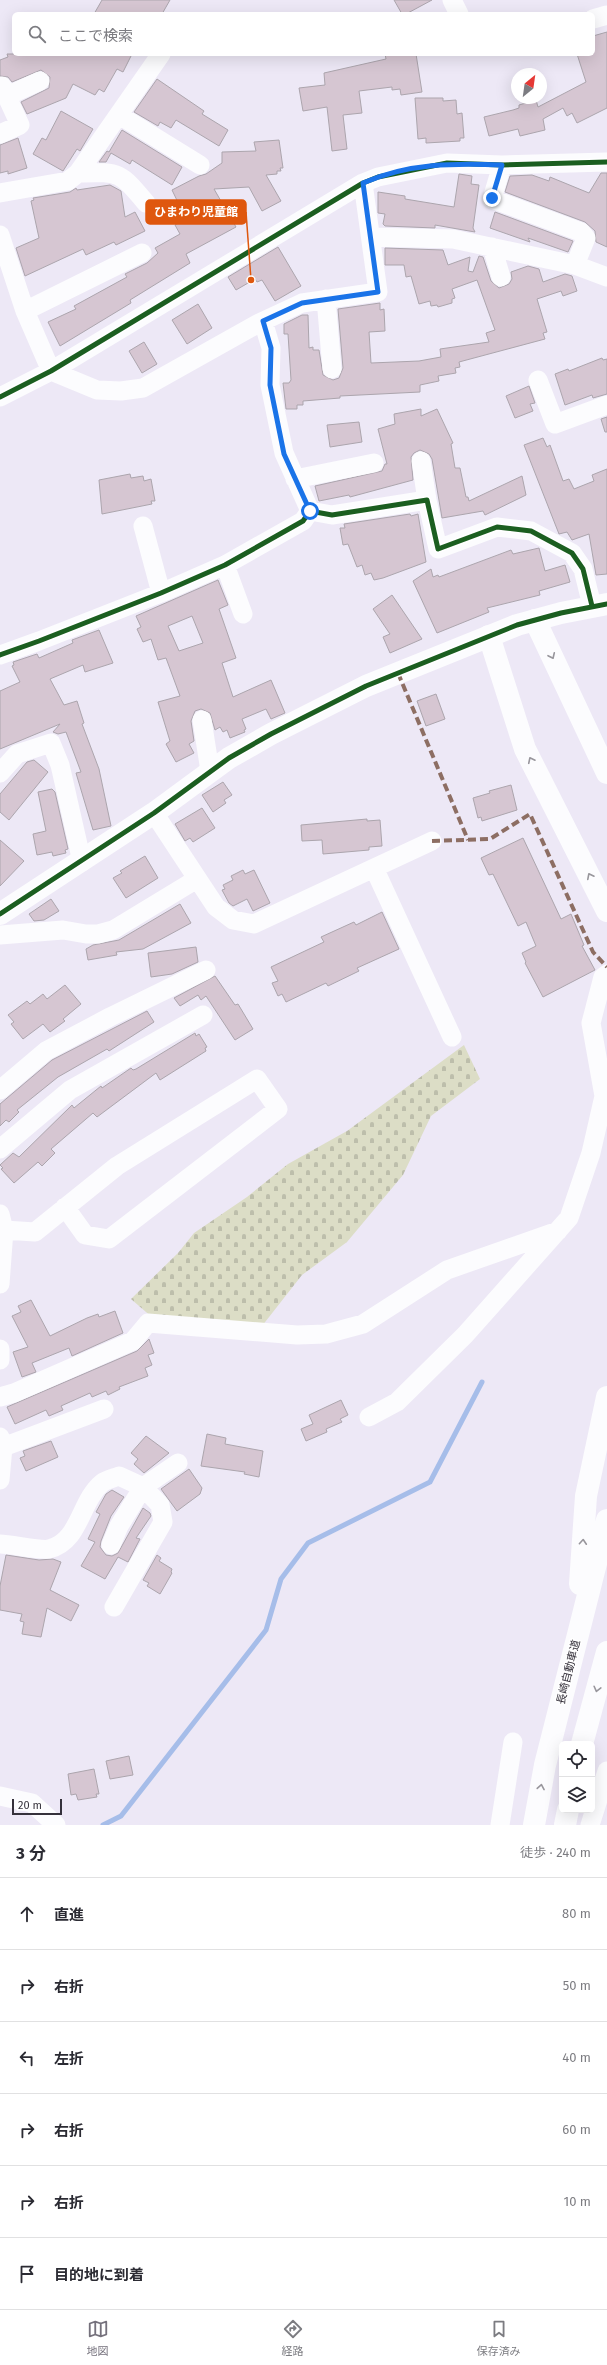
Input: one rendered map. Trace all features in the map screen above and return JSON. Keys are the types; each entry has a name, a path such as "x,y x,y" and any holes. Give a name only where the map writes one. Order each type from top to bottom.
{"main road":[{"path":"0,914 82,862 154,813 229,758 265,738 366,686 489,636 536,620 599,605"},
{"path":"536,620 607,773"},
{"path":"489,636 526,749 607,911"},
{"path":"576,1637 586,1496 607,1397"},
{"name":"長崎自動車道","path":"534,1825 545,1765 576,1637 607,1520"},
{"path":"583,1741 607,1652"},
{"path":"565,1825 567,1813"}],"street":[{"path":"452,0 459,12"},
{"path":"595,18 607,15"},
{"path":"0,193 68,181 78,173 160,56"},
{"path":"0,134 20,125 5,91 40,81"},
{"path":"119,115 200,165"},
{"path":"0,397 50,371 363,183 378,177 447,163 502,165 607,162"},
{"path":"502,165 492,198 581,232 586,238 575,265"},
{"path":"78,173 111,172 119,174 126,179 146,203"},
{"path":"0,235 25,311 50,371 97,390 121,391 143,388 263,321 302,303 378,292 363,183"},
{"path":"371,237 453,239 575,265 607,277"},
{"path":"492,247 501,277"},
{"path":"25,311 142,253"},
{"path":"326,299 332,369"},
{"path":"263,321 271,348 271,393 284,454 310,511"},
{"path":"538,380 555,424 607,405"},
{"path":"421,461 426,500 438,549 497,527 531,531 572,553 583,569 599,605"},
{"path":"295,479 374,463"},
{"path":"310,511 332,515 426,500"},
{"path":"0,654 161,593 225,565 303,521 310,511"},
{"path":"143,526 161,593"},
{"path":"225,565 243,614"},
{"path":"202,720 210,771"},
{"path":"0,773 17,754 51,743 60,765 82,862"},
{"path":"154,813 216,907 233,920 254,924 375,870 432,841"},
{"path":"375,870 452,1037"},
{"path":"0,935 63,930 86,934 98,934 113,930 197,879"},
{"path":"0,1090 46,1052 110,1017 206,970"},
{"path":"369,1417 397,1402 448,1352 569,1218 591,1152 604,1096 591,1023 603,977 607,974"},
{"path":"0,1149 70,1090 203,1015"},
{"path":"0,1276 2,1222 35,1232 65,1207 117,1166 257,1079 278,1109 109,1239 85,1234 65,1207"},
{"path":"0,1396 14,1393 133,1341 148,1324 297,1335 326,1334 363,1324 446,1270 558,1231"},
{"path":"0,1349 0,1360"},
{"path":"0,1480 1,1442 104,1409"},
{"path":"111,1545 119,1526 143,1487 178,1463"},
{"path":"0,1544 49,1550 64,1542 74,1530 88,1501 103,1483 119,1476 143,1487 160,1505 163,1522 114,1607"},
{"path":"500,1825 513,1742"},
{"path":"590,1825 607,1771"},
{"path":"0,1796 32,1803 56,1825"}],"green space":[{"path":"464,1045 480,1079 431,1116 403,1175 347,1242 302,1275 262,1326 161,1325 131,1299 178,1253 194,1233 247,1197 288,1164 347,1131"}],"building":[{"path":"102,0 170,0 163,12 95,12"},
{"path":"394,0 432,0 410,12 401,12"},
{"path":"607,32 607,108 577,123 572,113 567,116 563,108 543,119 545,130 520,136 518,129 489,136 484,117 519,108 519,105 522,104 537,104 538,107 547,104 547,102 586,82 578,56 595,56 595,35"},
{"path":"7,54 12,54 12,56 131,56 123,72 117,69 104,92 99,89 95,95 73,84 66,98 27,114 21,102 49,88 50,77 41,70 12,82 8,77 0,76 0,60 8,57"},
{"path":"385,56 416,56 422,92 401,95 400,89 392,90 392,87 359,91 362,113 343,115 347,149 332,151 327,107 303,111 299,88 325,85 324,73 386,59"},
{"path":"157,79 204,111 202,114 228,130 219,146 176,120 171,128 160,122 158,126 134,112"},
{"path":"415,98 443,98 443,101 456,100 457,114 462,113 464,138 460,138 460,141 426,143 426,138 418,139"},
{"path":"61,111 93,129 80,151 77,149 63,171 33,154 42,138 46,140"},
{"path":"122,130 182,167 172,185 132,160 130,164 111,153 106,162 99,162 107,151 109,152"},
{"path":"18,138 27,168 8,174 8,171 0,173 0,145"},
{"path":"279,140 283,168 280,168 281,171 277,171 277,174 266,175 281,201 262,211 249,187 214,189 236,227 186,254 190,263 130,300 131,303 60,346 48,322 76,309 74,306 127,277 125,274 147,263 158,253 155,248 180,234 175,225 186,219 172,190 206,174 222,163 222,152 256,151 254,142"},
{"path":"601,173 607,173 607,247 596,242 595,231 585,222 505,192 510,176 532,175 549,181 550,177 589,193"},
{"path":"459,174 472,176 471,184 479,185 473,228 475,232 435,225 435,228 385,226 383,224 385,214 378,213 378,192 405,196 405,199 454,207"},
{"path":"110,185 121,191 125,217 135,212 145,231 116,245 114,242 86,255 83,249 25,276 16,248 39,238 31,201 34,200 33,198 70,192 76,188 77,190"},
{"path":"495,212 573,241 568,252 528,238 530,242 490,228"},
{"path":"278,247 301,286 275,301 262,280 257,282 255,279 236,290 228,277"},
{"path":"385,248 443,250 448,265 470,257 468,271 473,272 479,256 483,257 491,281 499,288 509,284 512,279 511,272 528,266 539,269 543,282 565,274 572,276 577,291 563,296 561,291 537,299 547,332 543,333 545,339 459,362 460,367 455,368 456,373 438,376 439,381 420,385 420,392 340,396 340,398 303,401 303,405 297,405 297,409 286,409 283,383 289,383 291,380 288,334 284,334 284,324 302,315 308,315 309,348 313,347 313,350 319,350 323,375 333,380 339,378 343,368 338,309 380,303 380,310 384,309 385,331 369,332 371,363 419,361 441,357 440,349 489,342 486,333 495,330 477,280 452,289 455,298 452,299 452,303 438,307 437,305 431,306 430,301 419,304 411,276 406,277 404,265 385,265"},
{"path":"198,304 212,328 187,344 172,320"},
{"path":"144,342 157,364 142,373 129,351"},
{"path":"602,358 603,360 607,359 607,394 593,398 592,395 565,405 555,374 568,369 569,371"},
{"path":"529,386 535,403 530,404 533,411 515,418 506,396"},
{"path":"421,409 421,416 437,409 453,443 451,444 455,468 460,468 466,497 468,497 469,501 522,476 526,495 485,515 483,511 442,518 432,459 429,454 420,450 414,453 411,457 413,480 350,497 349,495 319,501 315,486 382,471 385,464 387,464 378,429 395,424 394,414"},
{"path":"607,417 607,432 605,432 601,419"},
{"path":"359,422 362,442 330,447 327,425"},
{"path":"543,438 547,447 550,445 563,481 569,479 574,489 594,481 592,475 607,469 607,574 596,575 589,534 572,540 567,532 559,534 524,445"},
{"path":"130,474 131,478 143,476 144,481 151,479 155,501 151,501 152,504 102,514 99,480"},
{"path":"410,514 411,516 418,514 426,562 374,580 371,573 365,575 362,565 357,567 348,544 343,545 340,528 345,528 344,524"},
{"path":"539,548 545,571 565,565 570,582 539,591 540,595 487,608 489,612 437,633 413,581 431,569 433,577 438,575 439,577 511,550 513,554"},
{"path":"218,580 228,605 219,609 236,658 222,663 233,697 271,680 285,713 271,719 266,709 242,719 246,729 244,730 245,732 230,738 227,730 223,732 220,727 215,730 210,713 201,709 195,711 191,721 194,741 189,744 194,753 176,762 166,744 170,741 158,702 180,696 166,658 158,660 151,639 143,642 137,629 141,627 136,616","holes":["192,616 203,643 179,651 168,626"]},
{"path":"392,595 422,639 390,653 383,637 390,634 373,609"},
{"path":"99,630 113,663 85,672 83,665 50,679 64,705 77,701 84,723 82,724 99,769 111,826 93,830 76,773 81,772 66,732 58,734 53,732 60,724 0,749 0,691 20,682 12,666 14,665 13,662 37,654 39,658 73,643 72,640"},
{"path":"436,694 445,719 426,726 417,701"},
{"path":"34,760 48,772 9,820 0,812 0,794 27,762"},
{"path":"223,782 232,795 224,800 226,803 213,812 202,795"},
{"path":"511,785 517,810 482,821 481,817 478,818 473,798 490,793 489,791"},
{"path":"52,789 55,792 68,849 65,850 66,853 53,856 52,852 37,855 33,834 46,831 38,792"},
{"path":"202,808 215,828 193,842 190,838 185,841 175,824"},
{"path":"367,819 367,821 380,820 382,846 369,847 369,850 323,854 322,840 302,841 301,825"},
{"path":"523,838 561,919 571,914 584,945 582,946 595,970 543,997 525,963 526,962 522,953 536,946 526,922 518,926 493,874 489,875 481,858"},
{"path":"0,840 24,861 0,886"},
{"path":"145,856 158,878 126,898 113,878 122,873 120,871"},
{"path":"243,870 245,874 254,870 270,903 253,911 247,899 233,906 229,903 222,890 225,889 223,885 233,880 231,876"},
{"path":"51,899 59,911 44,920 34,921 29,914"},
{"path":"180,904 191,923 143,949 116,952 117,955 88,960 86,949 93,945 119,940"},
{"path":"382,912 399,949 357,968 359,971 328,986 326,983 286,1002 282,994 278,996 272,983 278,981 271,967 324,942 321,937 354,922 356,925"},
{"path":"196,947 198,962 172,974 151,977 148,953"},
{"path":"215,976 235,1005 238,1004 253,1029 235,1040 206,996 201,1000 198,995 180,1006 174,998"},
{"path":"65,985 81,1004 63,1019 65,1021 50,1032 43,1024 23,1039 11,1024 14,1022 8,1015 27,1001 30,1004 43,994 47,999"},
{"path":"147,1011 154,1022 109,1051 107,1049 58,1077 17,1110 19,1112 9,1122 6,1120 0,1126 0,1104 52,1060"},
{"path":"195,1033 196,1036 199,1034 207,1047 205,1048 206,1051 160,1080 156,1073 97,1117 93,1113 51,1149 55,1153 42,1166 38,1162 14,1183 1,1169 3,1168 0,1165 13,1153 19,1157 72,1105 74,1108 101,1086 102,1088 131,1068 133,1070 136,1069"},
{"path":"31,1300 50,1336 87,1318 98,1314 99,1317 115,1311 123,1333 72,1356 69,1348 32,1363 36,1372 22,1377 13,1352 28,1347 12,1316 21,1312 18,1306"},
{"path":"149,1339 154,1353 148,1355 152,1365 145,1368 148,1376 119,1387 120,1389 108,1395 106,1391 92,1397 90,1393 61,1406 63,1410 49,1416 46,1410 15,1424 7,1407 137,1351"},
{"path":"341,1400 348,1415 340,1419 342,1422 326,1429 327,1432 306,1441 301,1429 313,1424 309,1415"},
{"path":"207,1434 226,1438 225,1444 263,1451 259,1477 244,1474 245,1472 201,1466"},
{"path":"146,1436 169,1453 144,1473 134,1464 138,1459 131,1453"},
{"path":"51,1441 58,1457 26,1471 20,1458 25,1456 23,1451"},
{"path":"189,1469 202,1488 200,1494 177,1511 161,1489"},
{"path":"112,1490 124,1497 111,1516 101,1541 100,1547 106,1555 112,1556 118,1553 143,1508 150,1513 151,1516 136,1538 140,1539 128,1562 118,1557 105,1579 81,1566 95,1542 88,1539 100,1514 96,1512 106,1494"},
{"path":"6,1555 39,1560 53,1559 61,1562 50,1590 79,1605 71,1621 47,1608 41,1637 22,1634 24,1622 20,1621 22,1614 0,1610 0,1586"},
{"path":"157,1555 161,1558 159,1561 172,1569 172,1573 160,1594 147,1586 149,1583 143,1580"},
{"path":"129,1756 133,1775 110,1779 106,1761"},
{"path":"94,1769 99,1794 96,1794 97,1797 78,1800 76,1794 71,1795 68,1774"}],"waterway":[{"path":"103,1825 121,1816 266,1630 281,1579 308,1543 430,1482 482,1382"}],"marked path":[{"path":"398,673 468,840"},
{"path":"432,841 490,839 530,814 593,952 607,967"}],"cycle path":[{"path":"0,397 51,371 363,183 378,177 447,163 502,165 607,162"},
{"path":"0,655 161,593 225,565 303,521 310,511 332,515 427,500 438,549 497,527 531,531 572,553 583,569 592,606"},
{"path":"0,914 154,813 229,758 271,734 366,686 517,625 561,613 607,604"}],"place":[{"name":"ひまわり児童館","path":"251,280"}],"route":[{"path":"310,511 284,454 270,385 271,348 263,321 302,303 378,292 363,183 378,177 416,168 447,163 502,165 492,198"}]}
